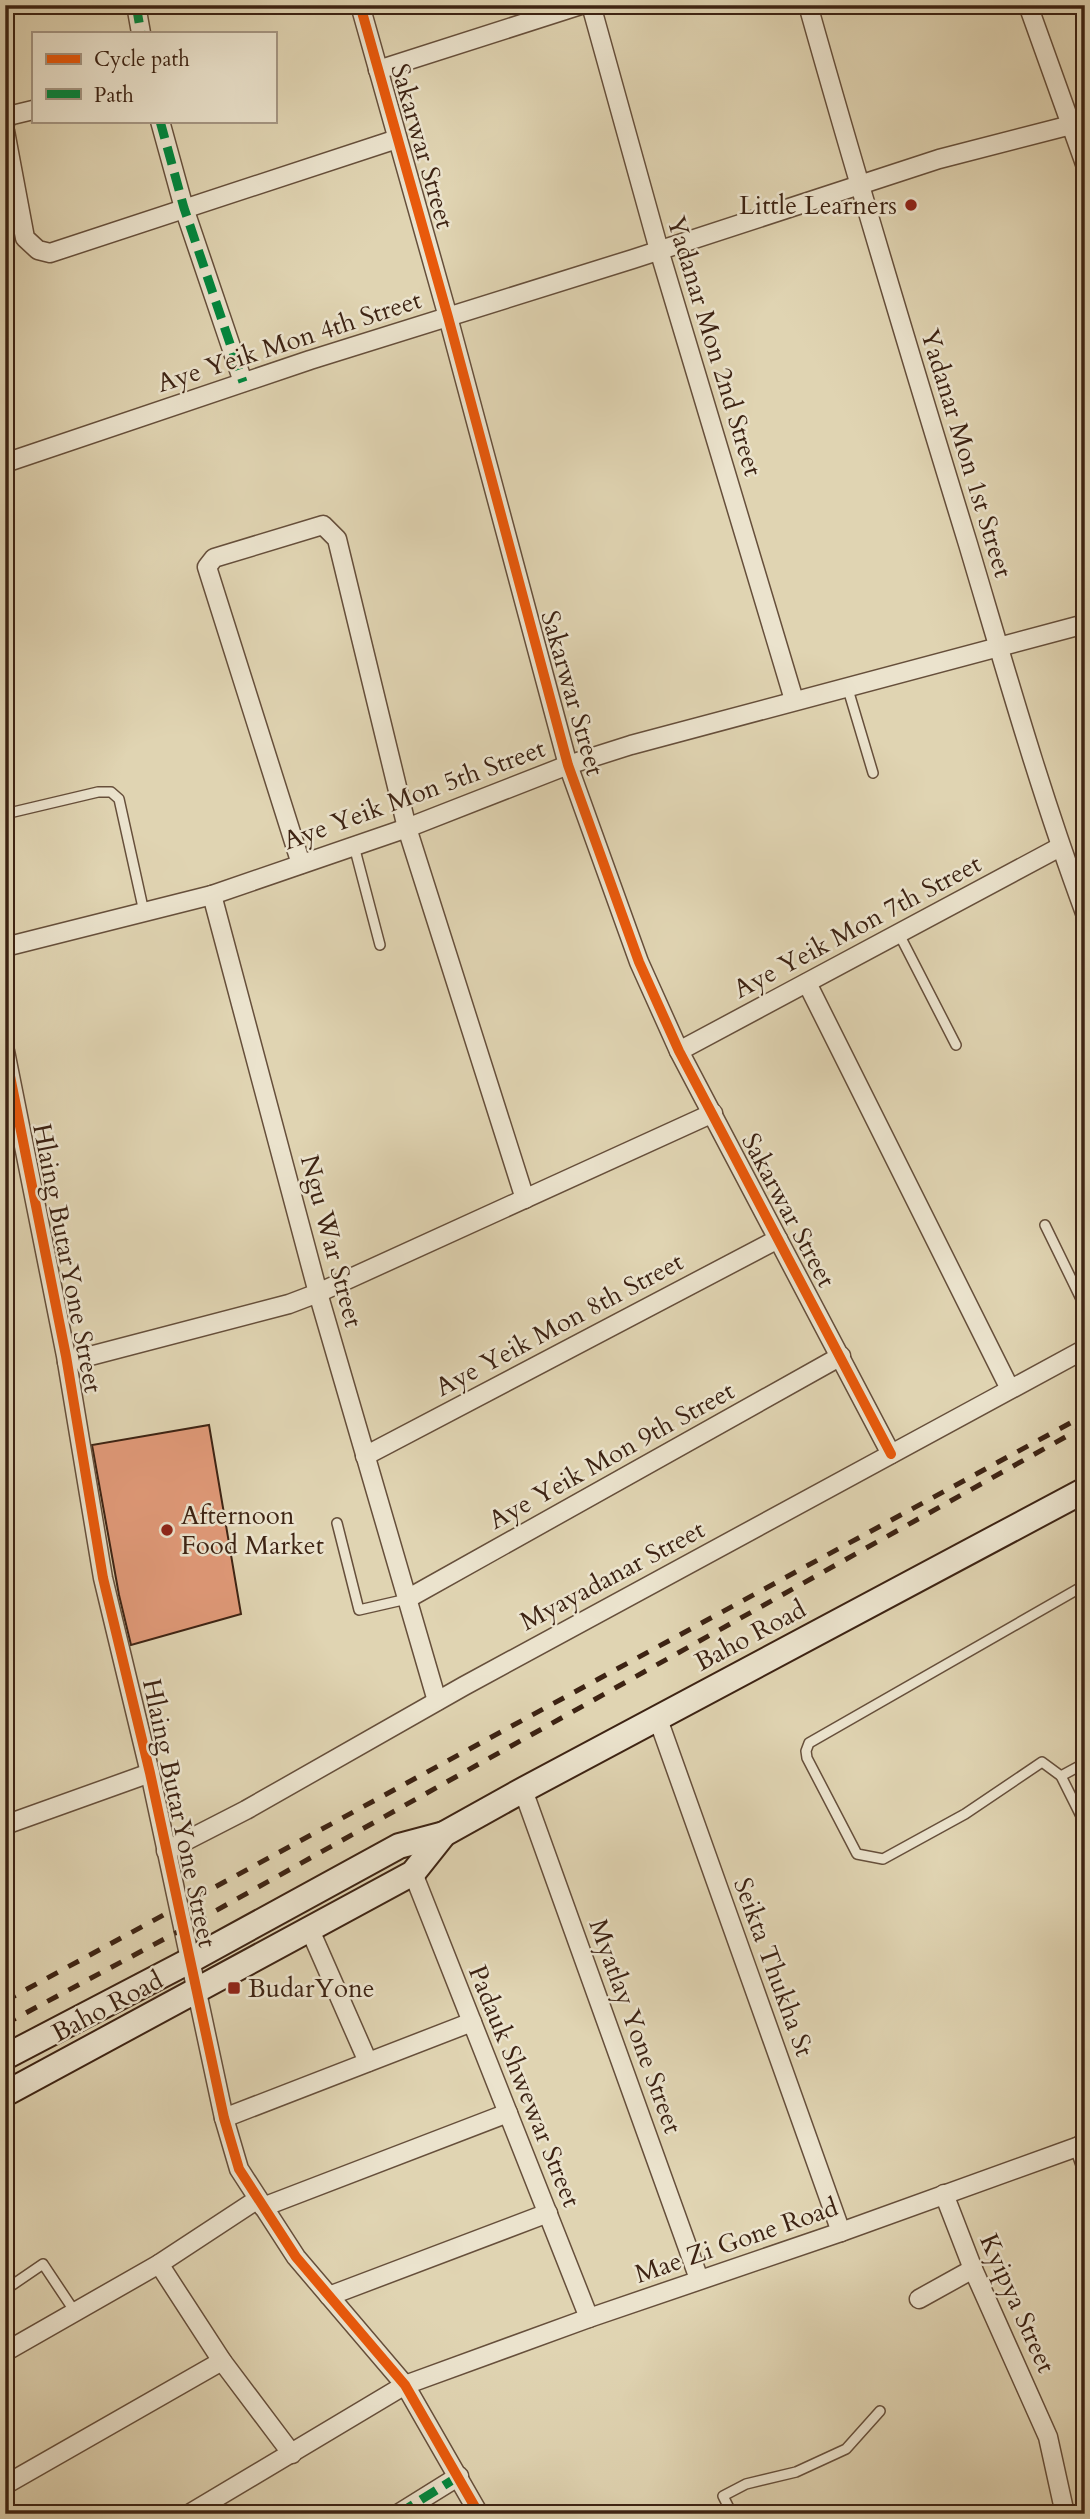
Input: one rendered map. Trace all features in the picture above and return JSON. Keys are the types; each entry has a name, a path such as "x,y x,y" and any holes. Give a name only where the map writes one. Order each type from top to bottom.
{"main road":[{"name":"Baho Road","path":"5,2057 189,1961 399,1846 444,1834 1085,1490"},
{"name":"Baho Road","path":"5,2094 196,1993 413,1873 444,1834"}],"street":[{"path":"136,5 141,32"},
{"name":"Sakarwar Street","path":"360,5 448,317 568,765 639,962 679,1051 891,1454"},
{"path":"378,70 581,5"},
{"name":"Yadanar Mon 2nd Street","path":"591,5 659,250 794,700"},
{"name":"Yadanar Mon 1st Street","path":"808,5 859,185 1060,847 1085,913"},
{"path":"1028,5 1085,164"},
{"path":"5,124 8,116 32,110"},
{"path":"160,122 184,208 243,382"},
{"name":"Aye Yeik Mon 4th Street","path":"5,463 243,382 939,159 1071,125"},
{"path":"5,131 24,238 38,250 50,253 397,139"},
{"path":"301,864 207,567 214,558 323,525 337,539 407,828 525,1199"},
{"name":"Aye Yeik Mon 5th Street","path":"5,947 212,895 407,828 568,765 631,745 1085,624"},
{"name":"Aye Yeik Mon 7th Street","path":"679,1051 1060,847"},
{"name":"Ngu War Street","path":"212,895 318,1293 437,1701"},
{"path":"807,983 1010,1389"},
{"name":"Hlaing ButarYone Street","path":"5,1051 9,1098 67,1362 103,1578 150,1773 224,2118 239,2169 296,2257 405,2385 479,2514"},
{"path":"67,1362 289,1304 318,1293 713,1114"},
{"name":"Aye Yeik Mon 8th Street","path":"365,1456 778,1239"},
{"name":"Myayadanar Street","path":"166,1851 246,1810 437,1701 1085,1349"},
{"name":"Aye Yeik Mon 9th Street","path":"407,1599 841,1356"},
{"name":"Seikta Thukha St","path":"658,1719 841,2232"},
{"path":"5,1825 150,1773"},
{"name":"Myatlay Yone Street","path":"523,1790 699,2279"},
{"name":"Padauk Shwewar Street","path":"413,1873 589,2318"},
{"path":"310,1930 368,2062"},
{"path":"224,2118 472,2022"},
{"path":"5,2352 261,2203 508,2113"},
{"name":"Mae Zi Gone Road","path":"188,2514 405,2385 944,2194 1083,2151"},
{"name":"Kyipya Street","path":"944,2194 973,2269 1048,2437 1065,2514"},
{"path":"330,2296 548,2213"},
{"path":"159,2264 222,2361 292,2454"},
{"path":"919,2299 973,2269"},
{"path":"5,2485 222,2361"},
{"path":"398,2514 458,2476"}],"lane":[{"path":"847,686 873,773"},
{"path":"5,814 98,792 111,792 119,799 144,912"},
{"path":"354,846 380,945"},
{"path":"899,933 956,1045"},
{"path":"1045,1225 1085,1307"},
{"path":"337,1523 359,1610 407,1599"},
{"path":"1085,1585 809,1743 806,1751 807,1758 858,1854 883,1859 965,1814 1042,1762 1061,1776 1085,1824"},
{"path":"1061,1776 1085,1763"},
{"path":"5,2290 43,2264 75,2312"},
{"path":"732,2514 723,2496 746,2484 796,2472 846,2449 880,2411"}],"building":[{"name":"Afternoon Food Market","path":"209,1425 241,1614 131,1645 119,1595 92,1445"}],"railway":[{"path":"5,2001 1085,1415"},
{"path":"5,2024 183,1929 1085,1426"}],"marked path":[{"path":"136,5 141,32"},
{"path":"160,122 184,208 243,382"},
{"path":"398,2514 459,2476"}],"cycle path":[{"path":"360,5 448,317 568,765 639,962 679,1051 891,1454"},
{"path":"5,1051 66,1356 103,1578 150,1773 224,2118 239,2169 296,2257 405,2385 479,2514"}],"place":[{"name":"Little Learners","path":"911,205"},
{"name":"Afternoon Food Market","path":"167,1530"},
{"name":"BudarYone","path":"234,1988"}]}
